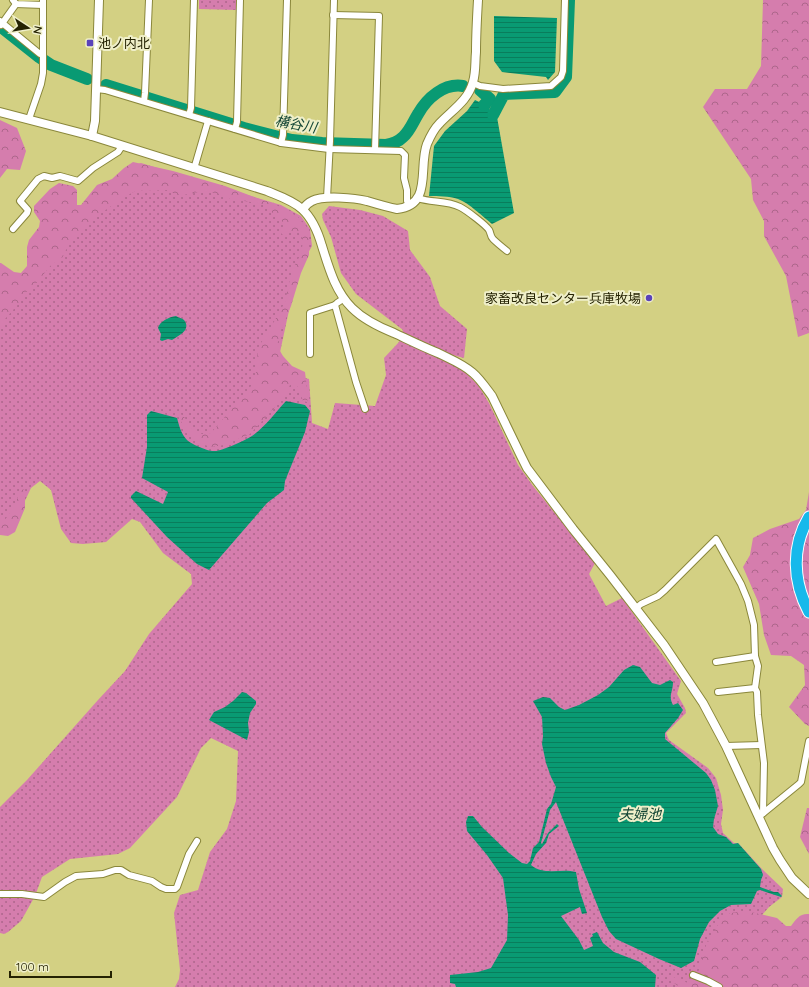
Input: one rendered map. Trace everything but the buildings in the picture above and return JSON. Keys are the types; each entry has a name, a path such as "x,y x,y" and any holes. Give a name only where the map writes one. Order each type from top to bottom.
{"highway":[{"path":"809,517 801,534 797,550 796,564 800,594 809,612"}],"street":[{"path":"92,136 95,121 99,0"},
{"path":"144,98 148,0"},
{"path":"190,112 194,0"},
{"path":"236,126 240,0"},
{"path":"282,139 286,0"},
{"path":"327,198 334,0"},
{"path":"303,209 306,205 318,198 366,201 397,209 410,205 418,198 421,190 425,149 430,136 439,124 461,104 473,83 475,71 478,0"},
{"path":"473,83 480,86 503,89 551,86 561,78 565,0"},
{"path":"29,119 41,84 43,59 43,2 15,2 1,24 40,54 43,59"},
{"path":"333,15 380,16 375,150"},
{"path":"96,89 144,98 190,112 208,121 236,126 282,139 375,150 401,151 405,155 404,178 407,190 407,201 410,205"},
{"path":"0,112 92,136 267,191 284,198 303,209 310,217 316,228 332,277 338,290 343,299 353,309 367,320 380,327 460,363 472,372 487,388 492,396 527,468 664,645 702,703 726,746 761,816 773,848 792,878 809,894"},
{"path":"194,169 208,121"},
{"path":"13,229 27,214 28,210 20,201 38,179 44,176 52,178 60,176 78,180 93,168 118,152 122,146"},
{"path":"418,198 461,207 489,230 491,237 507,251"},
{"path":"310,354 310,313 335,305 343,299"},
{"path":"335,305 365,409"},
{"path":"636,608 658,596 665,590 716,539 742,584 754,625 755,656 758,666 755,688 757,692 758,715 764,763 761,816"},
{"path":"716,662 755,656"},
{"path":"718,692 755,688"},
{"path":"761,816 800,784 809,742"},
{"path":"726,746 762,745"},
{"path":"0,894 22,894 44,897 76,876 103,874 115,870 120,870 129,875 152,881 166,889 175,889 189,854 197,841"},
{"path":"693,975 719,987"}],"green space":[{"path":"199,0 237,0 236,10 199,9"},
{"path":"763,0 809,0 809,333 798,337 786,276 764,236 764,221 753,200 751,179 703,107 715,89 747,89 761,66"},
{"path":"0,120 17,128 26,151 20,170 7,169 0,178"},
{"path":"133,162 173,171 225,186 281,207 298,217 306,226 309,236 309,255 301,273 291,306 280,333 277,346 292,366 305,372 308,397 307,402 303,401 299,389 295,383 290,385 276,406 250,434 224,445 211,447 196,442 187,432 177,414 183,415 192,430 202,434 211,433 251,386 256,374 258,348 285,302 292,270 301,254 303,241 301,234 293,231 284,236 281,233 283,226 282,221 275,217 269,207 258,203 230,199 220,194 204,191 183,195 175,194 168,190 137,190 100,214 71,240 61,260 52,264 33,287 26,292 21,301 5,319 0,330 0,263 14,272 21,273 27,266 27,247 29,240 39,227 40,221 34,212 34,206 50,189 59,183 73,186 77,190 77,205 81,205 97,185 112,179"},
{"path":"141,163 281,205 301,216 310,229 312,246 297,273 279,357 290,374 309,379 312,423 328,429 335,403 375,406 386,375 384,358 399,342 403,330 356,294 341,273 331,237 323,220 322,214 329,206 360,210 383,216 408,231 410,250 430,277 440,306 467,329 464,358 449,354 454,364 478,385 489,403 518,465 595,563 589,574 606,606 622,598 681,681 677,694 685,708 686,713 666,733 669,740 708,768 716,778 721,795 723,810 721,824 723,833 734,843 738,843 783,889 782,897 769,907 762,915 720,987 175,987 179,979 180,970 174,913 180,895 198,890 210,852 227,829 236,801 238,751 211,738 201,748 177,797 130,848 118,854 70,859 42,877 35,896 21,921 8,932 4,934 0,933 0,807 27,780 125,671 149,634 192,584 191,574 163,553 140,522 132,519 106,542 83,544 71,543 61,529 51,490 40,481 31,488 15,522 0,531 0,300 131,166"},
{"path":"21,489 25,490 25,508 15,532 8,536 0,535 0,520 5,520 14,506"},
{"path":"809,492 809,726 805,724 789,707 805,685 804,665 791,656 771,655 764,635 759,604 743,567 750,555 753,538 770,529 799,519 806,510"},
{"path":"807,808 809,808 809,854 800,837"},
{"path":"746,911 777,918 786,926 791,926 801,916 809,914 809,987 680,987 669,980 671,976 688,983 696,980 707,942 721,920 730,913"}],"water":[{"path":"494,16 557,18 555,72 548,80 546,77 502,72 494,61"},
{"path":"475,100 490,107 489,112 497,117 514,213 492,224 471,207 458,199 429,196 434,146 445,131 467,111"},
{"path":"176,316 184,320 186,324 185,330 181,335 172,340 160,340 161,334 158,328 161,323 171,317"},
{"path":"286,401 305,405 310,411 305,432 285,481 284,490 267,503 209,570 197,564 167,537 131,498 136,491 163,504 168,492 142,478 147,447 147,415 151,411 177,418 179,426 187,440 200,447 218,451 240,443 252,436 266,424"},
{"name":"夫婦池","path":"633,665 640,667 652,683 660,685 670,680 673,682 671,696 673,705 678,703 683,710 665,733 665,739 706,773 711,780 715,790 718,806 713,827 718,834 726,837 733,844 738,843 761,869 763,875 760,887 778,892 782,896 781,897 760,890 757,891 751,904 731,905 720,911 709,922 700,939 694,961 681,968 659,959 616,939 609,931 556,802 550,810 541,843 542,844 548,833 557,824 559,826 549,834 546,843 536,854 531,865 547,871 576,872 579,889 587,913 582,914 580,907 561,916 579,940 584,950 593,946 590,938 593,936 592,934 597,932 603,943 614,952 640,962 656,975 655,987 456,987 455,984 450,983 450,975 478,972 491,968 507,940 508,915 503,878 487,855 467,831 466,822 468,816 473,816 482,827 509,853 522,863 527,864 530,861 533,848 539,842 547,809 551,804 556,787 546,763 542,744 542,717 533,701 543,697 550,698 559,707 565,710 579,705 598,695 609,687 624,670"},
{"path":"242,692 246,693 256,701 256,704 250,713 247,740 209,720 214,712 225,707"}],"waterway":[{"path":"493,115 504,94 555,92 566,77 569,0"},
{"name":"構谷川","path":"0,26 51,65 87,79"},
{"name":"構谷川","path":"106,85 244,128 292,140 322,143 386,145 401,139 405,135 426,102 431,97 443,89 463,86"},
{"name":"構谷川","path":"480,90 490,99 484,105"}],"place":[{"name":"池ノ内北","path":"90,43"},
{"name":"家畜改良センター兵庫牧場","path":"649,298"}]}
